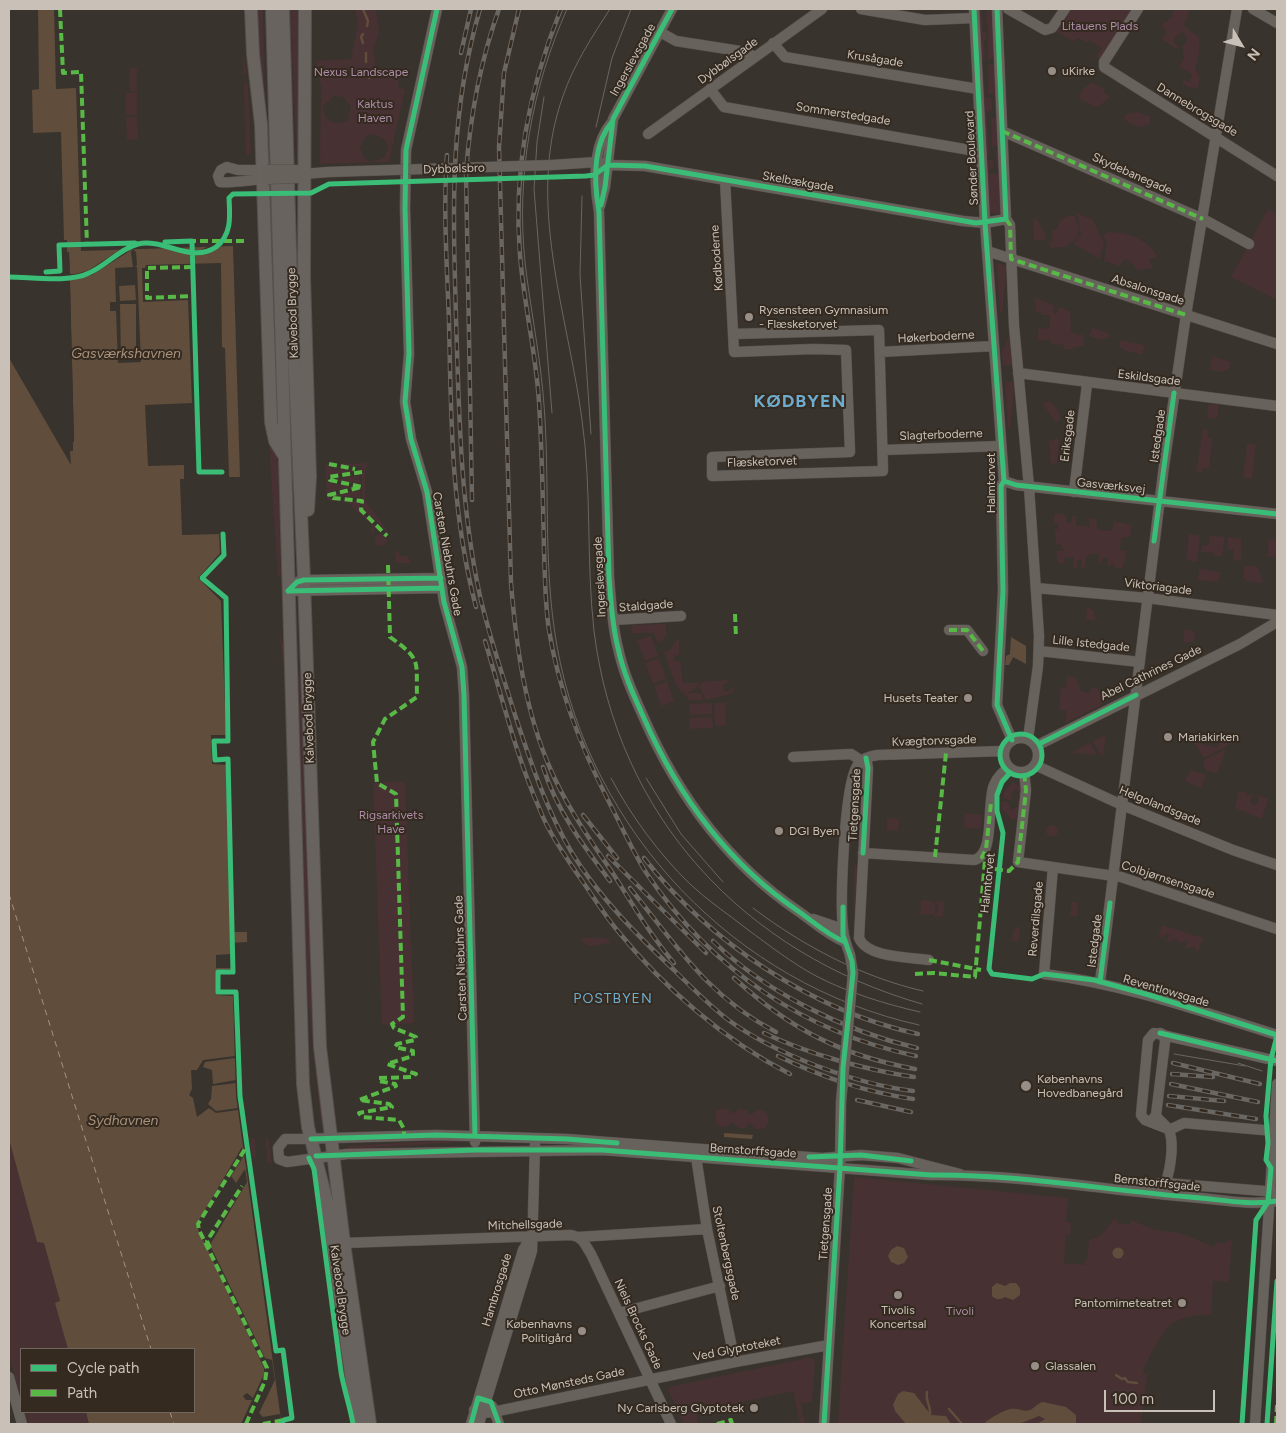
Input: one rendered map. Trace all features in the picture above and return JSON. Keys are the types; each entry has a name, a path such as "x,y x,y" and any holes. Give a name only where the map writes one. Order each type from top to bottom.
{"main road":[{"path":"252,9 253,54 265,175 263,194 271,422 275,441 286,459"},
{"name":"Kalvebod Brygge","path":"272,9 287,514 298,586 320,1047 344,1244 370,1424"},
{"name":"Kalvebod Brygge","path":"283,9 291,283 303,552 298,586 303,1084 311,1139 327,1204 358,1424"},
{"path":"303,552 310,477 300,174 305,9"}],"street":[{"name":"Carsten Niebuhrs Gade","path":"437,9 406,150 405,208 409,354 405,402 411,439 427,492 450,629 462,667 475,1150"},
{"name":"Ingerslevsgade","path":"672,9 612,122 603,134 597,164 596,182 599,212 608,556 613,620 620,658 659,752 685,796 712,833 736,860 770,891 823,931 845,942"},
{"name":"Dybbølsgade","path":"648,134 822,9"},
{"path":"861,9 925,20 974,14"},
{"path":"997,9 1006,219 1010,225 1018,373 1029,487 1039,651 1032,742 1039,756 1035,766 1024,772 1016,771 1009,766 1005,760 1004,751 1012,740 1020,738 1032,742"},
{"path":"1008,9 1040,29 1049,29 1055,24 1065,9"},
{"name":"Dannebrogsgade","path":"1138,9 1104,65 1125,81 1216,136 1277,176"},
{"name":"Istedgade","path":"1100,982 1174,393 1237,9"},
{"path":"1254,9 1277,23"},
{"name":"Sønder Boulevard","path":"974,14 985,223 1006,219"},
{"path":"660,32 676,41 746,52 754,57"},
{"name":"Krusågade","path":"773,43 785,57 978,89"},
{"name":"Sommerstedgade","path":"710,89 724,107 981,152"},
{"name":"Ingerslevsgade","path":"599,212 608,164 612,122"},
{"name":"Skydebanegade","path":"1002,131 1203,219 1249,244"},
{"name":"Dybbølsbro","path":"265,175 225,168 218,176 224,184 265,175 608,164"},
{"name":"Skelbækgade","path":"608,164 645,166 985,223"},
{"name":"Kødboderne","path":"725,180 733,334"},
{"path":"224,184 256,186 263,194"},
{"name":"Halmtorvet","path":"985,223 1004,481 1001,486 1003,610 997,702 1001,718 1012,740"},
{"name":"Absalonsgade","path":"987,251 1277,344"},
{"name":"Flæsketorvet","path":"879,330 880,352 883,471 712,476 712,457 850,452 846,350 813,349 734,352 733,334 879,330"},
{"name":"Høkerboderne","path":"880,352 994,346"},
{"name":"Eskildsgade","path":"1018,373 1087,384 1277,406"},
{"name":"Eriksgade","path":"1074,492 1087,384"},
{"name":"Slagterboderne","path":"883,450 1001,446"},
{"name":"Gasværksvej","path":"1004,481 1007,484 1029,487 1277,514"},
{"path":"298,586 442,583"},
{"name":"Viktoriagade","path":"1036,588 1148,598 1277,615"},
{"name":"Staldgade","path":"613,620 682,616"},
{"name":"Abel Cathrines Gade","path":"1032,742 1136,695 1240,644 1277,622"},
{"path":"948,630 967,630 984,651"},
{"name":"Lille Istedgade","path":"1039,651 1140,662"},
{"name":"Kvægtorvsgade","path":"793,757 851,754 864,760 878,755 1004,751"},
{"name":"Tietgensgade","path":"824,1424 840,1162 840,1102 853,973 842,929 848,810 854,773 864,760 868,768 858,933 861,943 872,951 929,960"},
{"name":"Halmtorvet","path":"863,853 974,860 982,857 986,849 993,788 998,778 1009,766"},
{"name":"Helgolandsgade","path":"1035,766 1122,805 1244,854 1277,865"},
{"name":"Colbjørnsensgade","path":"1024,772 1026,790 1018,862 1113,876 1277,929"},
{"name":"Reverdilsgade","path":"1044,974 1053,867"},
{"name":"Ingerslevsgade","path":"804,915 842,929"},
{"name":"Reventlowsgade","path":"1044,974 1100,982 1277,1035"},
{"path":"1169,1130 1152,1118 1144,1119 1141,1113 1148,1040 1154,1033 1277,1061"},
{"path":"1152,1118 1165,1042 1160,1033"},
{"path":"1255,1424 1269,1217 1275,1201 1273,1191 1274,1131 1277,1084"},
{"path":"1169,1130 1184,1123 1274,1131"},
{"path":"1134,1192 1159,1189 1165,1183 1170,1169 1169,1130"},
{"name":"Bernstorffsgade","path":"311,1139 436,1135 536,1138 587,1140 694,1153"},
{"name":"Hambrosgade","path":"479,1424 484,1411 482,1399 523,1250 531,1238 534,1223 536,1138"},
{"path":"311,1139 285,1140 278,1148 280,1158 287,1162 316,1156"},
{"name":"Bernstorffsgade","path":"316,1156 475,1150 602,1150 822,1158 840,1162 861,1154 898,1158 960,1174 1123,1190 1158,1196 1275,1201"},
{"name":"Stoltenbergsgade","path":"694,1153 707,1229 735,1362"},
{"name":"Bernstorffsgade","path":"1123,1190 1140,1185 1165,1183 1236,1190 1273,1191"},
{"name":"Mitchellsgade","path":"344,1244 571,1236 578,1238 707,1229"},
{"name":"Niels Brocks Gade","path":"578,1238 587,1246 671,1424"},
{"path":"619,1312 720,1286"},
{"name":"Ved Glyptoteket","path":"650,1379 829,1344"},
{"path":"9,1377 22,1424"},
{"name":"Otto Mønsteds Gade","path":"484,1411 650,1379"},
{"path":"482,1399 491,1402 484,1411 500,1424"},
{"path":"1249,1424 1256,1399"},
{"name":"Hambrosgade","path":"471,1424 484,1411"}],"green space":[{"path":"255,9 263,9 265,111 261,87"},
{"path":"290,9 300,9 298,118 300,162 297,162"},
{"name":"Kaktus Haven","path":"355,9 376,9 379,32 373,50 377,74 400,73 398,88 405,89 389,162 320,164 321,87 316,61 351,59 358,23","holes":["334,96 343,97 351,107 348,120 334,123 325,115 324,105","375,134 386,141 388,149 384,158 371,162 363,157 360,148 366,136"]},
{"path":"976,9 982,9 983,32 986,32 986,40 984,40 985,60 979,60"},
{"path":"987,9 993,9 996,59 988,59"},
{"name":"Litauens Plads","path":"1072,9 1132,9 1100,59 1096,56 1102,48 1089,40 1087,43 1077,38 1074,42 1057,32"},
{"path":"1175,9 1190,9 1184,26 1199,37 1199,53 1195,69 1200,76 1198,88 1188,87 1181,83 1185,80 1189,82 1192,74 1179,67 1184,58 1182,47 1187,41 1186,35 1182,32 1175,37 1174,43 1178,46 1177,49 1162,39 1166,33 1162,25 1173,16 1171,15"},
{"path":"243,53 247,74 244,75 245,84 248,85 251,154 246,154"},
{"path":"989,64 996,64 999,113 995,113 994,94 988,94"},
{"path":"979,65 983,65 985,98 992,98 992,111 986,112 990,156 985,156"},
{"path":"129,68 137,68 137,91 130,91"},
{"path":"1092,82 1105,89 1103,92 1110,97 1098,107 1078,98 1084,88"},
{"path":"137,92 137,115 126,115 125,93"},
{"path":"1137,112 1151,117 1149,124 1138,127 1123,119 1126,114"},
{"path":"126,117 137,117 138,139 127,140"},
{"path":"999,117 1001,146 992,147 991,118"},
{"path":"995,151 1001,151 1002,214 988,213 985,160 993,160 994,168 989,169 989,174 998,174"},
{"path":"1268,209 1277,214 1277,300 1231,277"},
{"path":"1077,213 1093,220 1104,244 1100,259 1074,244 1081,234"},
{"path":"1068,216 1075,216 1079,230 1077,238 1065,247 1050,248 1049,242 1053,241 1052,230 1056,231 1060,220"},
{"path":"1036,217 1046,240 1034,240 1033,219"},
{"path":"1109,232 1129,235 1143,241 1154,250 1157,256 1149,260 1153,268 1136,270 1135,266 1127,259 1122,261 1120,266 1104,261 1107,244 1103,235"},
{"path":"996,262 1007,267 1002,313 1000,312"},
{"path":"1035,297 1055,306 1053,314 1056,314 1058,307 1070,311 1071,332 1080,336 1083,333 1084,345 1063,349 1064,345 1051,344 1051,340 1038,340 1038,329 1050,328 1050,315 1041,315 1041,311 1036,312"},
{"path":"1092,328 1108,333 1110,337 1102,340 1089,336"},
{"path":"1009,336 1012,365 1003,365 1002,352"},
{"path":"1120,340 1145,345 1142,355 1131,351 1130,353 1120,347"},
{"path":"1212,356 1231,362 1229,369 1223,372 1210,370"},
{"path":"1005,380 1013,382 1014,386 1010,428 1008,428"},
{"path":"1049,402 1056,407 1058,412 1060,420 1056,423 1042,403"},
{"path":"1208,404 1219,405 1217,419 1207,418"},
{"path":"1203,429 1208,430 1207,437 1212,438 1209,469 1203,468 1202,472 1196,472"},
{"path":"268,431 278,462 281,576 278,576"},
{"path":"1057,437 1059,441 1057,462 1051,465 1049,439 1052,442"},
{"path":"1247,443 1256,444 1252,479 1243,478"},
{"path":"325,463 330,468 358,471 328,476 329,483 355,487 330,491 328,496 330,498 360,502 360,511 375,526 373,534 371,534 372,525 346,501 330,501 327,498"},
{"path":"371,463 365,469 365,500 392,536 362,509 362,467 331,464"},
{"path":"359,475 360,484 331,480"},
{"path":"360,490 360,498 332,495"},
{"path":"1055,513 1066,515 1066,522 1071,523 1072,516 1076,516 1076,525 1089,527 1090,518 1096,519 1098,530 1112,531 1114,521 1132,525 1130,537 1121,539 1120,550 1127,551 1122,569 1114,567 1114,563 1107,567 1108,559 1104,557 1101,565 1099,563 1099,554 1092,553 1087,556 1084,569 1081,568 1082,560 1078,560 1077,568 1073,568 1074,558 1065,557 1064,564 1058,563 1056,551 1064,551 1064,548 1061,548 1061,544 1056,544 1055,530 1058,530 1058,523 1053,523"},
{"path":"379,534 383,534 387,540 383,546 379,546 375,542 375,538"},
{"path":"1189,534 1200,536 1197,562 1186,560"},
{"path":"1210,535 1225,537 1222,556 1216,556 1212,552 1201,552 1202,545 1208,546"},
{"path":"1228,537 1241,539 1242,559 1233,561 1234,550 1227,549"},
{"path":"1267,539 1277,540 1277,557 1265,556 1269,553"},
{"path":"396,551 399,551 399,556 408,556 411,563 396,563"},
{"path":"1245,565 1258,567 1263,583 1246,581 1243,577"},
{"path":"1199,569 1220,572 1218,582 1198,580"},
{"path":"1087,606 1094,611 1096,621 1086,620"},
{"path":"294,607 296,607 298,667 301,684 313,1042 324,1124 321,1125 308,1001"},
{"path":"631,625 666,625 666,637 658,643 654,633 632,633"},
{"path":"1184,630 1195,631 1194,641 1184,643"},
{"path":"279,632 284,647 297,1043 284,670"},
{"path":"651,636 658,656 645,661 637,640"},
{"path":"677,639 679,639 679,655 674,656 674,661 680,661 683,683 700,683 691,692 682,692 676,686 664,652 671,649"},
{"path":"659,658 666,679 653,684 645,663"},
{"path":"1067,676 1076,677 1081,691 1089,693 1092,688 1097,688 1105,703 1065,723 1067,711 1059,710 1061,687 1066,687"},
{"path":"727,680 729,682 724,684 723,689 728,692 733,687 734,693 706,700 699,686 702,682"},
{"path":"667,681 674,701 661,706 654,686"},
{"path":"683,693 701,693 704,700 689,700"},
{"path":"712,703 712,714 690,715 689,704"},
{"path":"714,703 725,703 726,725 715,726"},
{"path":"712,717 713,728 690,729 689,718"},
{"path":"1223,733 1225,734 1223,739 1229,741 1227,746 1204,758 1193,741 1217,748"},
{"path":"1106,736 1103,757 1092,742"},
{"path":"1089,743 1097,755 1071,753"},
{"path":"1226,749 1217,774 1207,771 1203,765 1204,760"},
{"path":"1190,770 1206,775 1201,788 1185,781"},
{"path":"864,773 859,842 856,841"},
{"name":"Rigsarkivets Have","path":"405,781 414,1023 382,1025 373,783"},
{"path":"1012,782 1021,787 1021,797 1019,797 1018,790 1015,789 1011,794 1011,801 1004,798 1004,792"},
{"path":"1239,790 1248,794 1247,797 1250,794 1253,795 1250,801 1253,806 1259,801 1258,795 1268,799 1262,819 1235,808"},
{"path":"1017,800 1021,801 1016,819 1010,819 1008,814 1002,810 1002,802 1008,802 1011,810 1018,806"},
{"path":"965,813 982,815 980,829 964,827"},
{"path":"887,818 899,819 898,831 886,830"},
{"path":"1054,825 1057,826 1057,836 1050,837 1047,836 1046,829 1047,826"},
{"path":"854,865 858,865 853,932"},
{"path":"921,900 932,901 935,904 936,910 934,914 920,915"},
{"path":"935,901 944,902 943,917 933,916 939,910"},
{"path":"1072,902 1078,902 1077,916 1070,916"},
{"path":"1020,925 1019,941 1012,941 1013,930"},
{"path":"1162,925 1203,938 1198,952 1194,947 1185,949 1187,941 1179,943 1176,938 1169,942 1167,940 1169,935 1166,934 1162,938 1158,937"},
{"path":"580,938 607,938 611,943 590,946"},
{"path":"723,1108 733,1114 739,1109 746,1110 751,1115 757,1110 764,1111 768,1115 768,1123 765,1128 761,1129 755,1128 750,1123 745,1128 739,1128 732,1122 729,1126 721,1127 716,1124 716,1111"},
{"path":"267,1136 272,1164 267,1162 267,1148 265,1148"},
{"path":"250,1138 255,1138 256,1158 252,1157"},
{"path":"9,1139 37,1242 44,1243 60,1301 99,1348 20,1348 20,1394 9,1355"},
{"path":"464,1139 464,1142 348,1149 348,1146"},
{"name":"Tivoli","path":"854,1177 1068,1198 1066,1222 1071,1223 1070,1235 1066,1235 1064,1263 1084,1265 1085,1260 1087,1260 1089,1240 1098,1237 1104,1232 1114,1219 1117,1220 1117,1223 1130,1225 1131,1220 1155,1230 1180,1233 1214,1247 1215,1242 1225,1243 1232,1239 1229,1279 1228,1282 1213,1281 1211,1315 1191,1316 1172,1323 1155,1346 1143,1373 1147,1375 1141,1424 838,1424"},
{"path":"813,1358 815,1363 812,1402 801,1404 805,1424 800,1424 793,1391 696,1412 698,1424 684,1424 668,1390 669,1387"},
{"path":"25,1413 86,1413 89,1424 29,1424"}],"water":[{"name":"Sydhavnen","path":"38,9 54,9 56,89 76,88 81,251 233,246 240,477 229,477 225,348 222,347 221,263 146,265 145,268 142,268 143,302 188,300 192,403 145,405 148,466 184,465 184,479 180,479 182,535 219,534 220,553 198,578 221,601 226,735 211,735 212,764 226,765 231,932 247,932 247,942 230,943 231,969 216,970 217,995 233,996 236,1096 281,1420 277,1424 89,1424 86,1413 195,1413 195,1348 68,1348 55,1303 60,1301 44,1243 37,1242 9,1139 9,358 71,465 70,451 73,451 72,442 74,441 69,253 67,252 67,240 64,240 61,132 33,133 32,90 39,89"},
{"path":"1011,637 1026,646 1026,664 1013,657 1009,665 1005,665 1006,656 1010,654"},
{"path":"724,1133 753,1135 752,1139 724,1137"},
{"path":"897,1246 904,1248 908,1257 904,1263 898,1265 891,1262 888,1256 891,1250"},
{"path":"1118,1247 1124,1253 1118,1259 1112,1253"},
{"path":"997,1283 1005,1286 1010,1283 1016,1283 1020,1288 1020,1295 1013,1300 1005,1297 995,1298 992,1296 992,1287"},
{"path":"903,1391 914,1393 931,1415 946,1416 951,1424 906,1424 895,1411 893,1405 898,1394"},
{"path":"1043,1402 1066,1407 1076,1415 1076,1424 1037,1424 1045,1419 1039,1416 1019,1424 984,1424 1008,1410 1026,1411"}],"pier":[{"path":"213,244 221,244 214,250 198,255 158,246 175,246 190,250 201,250"},
{"path":"124,247 136,247 92,275 70,280 74,442 73,451 70,451 67,255 64,252 69,252 70,274 76,274 89,270"},
{"path":"133,249 136,252 137,265 135,267 137,267 141,362 118,363 116,311 110,311 110,302 116,302 115,268 133,267 131,252","holes":["135,285 136,300 120,301 119,286","120,304 136,304 136,359 121,359"]},
{"path":"231,954 231,968 216,968 216,955"},
{"path":"235,1056 235,1058 205,1062 203,1067 212,1070 213,1084 236,1080 236,1083 212,1086 211,1099 208,1104 216,1111 238,1108 238,1110 216,1113 209,1108 197,1117 193,1098 189,1095 192,1089 191,1070 197,1070 203,1060"},
{"path":"242,1147 244,1156 231,1176 236,1183 245,1169 247,1182 210,1245 265,1358 272,1360 275,1380 259,1413 263,1417 280,1414 281,1421 267,1424 241,1424 252,1400 246,1400 243,1396 247,1393 253,1398 264,1374 264,1368 196,1225"}],"waterway":[{"path":"363,9 368,21 367,26"},
{"path":"363,34 361,37 363,43"},
{"path":"366,53 366,62"},
{"path":"367,70 369,78"},
{"path":"1116,1375 1122,1379 1125,1378 1127,1381"},
{"path":"1128,1382 1137,1383"},
{"path":"927,1392 930,1414"},
{"path":"949,1409 962,1424"}],"ferry route":[{"path":"9,894 151,1348"},
{"path":"170,1413 174,1424"}],"tram line":[{"path":"567,9 544,70 536,101 525,165 523,229 529,295 543,393 552,615 557,646 574,714 602,778 638,837 681,890 732,936 789,975 852,1005 919,1025"},
{"path":"610,9 590,40 567,84 552,136 548,176 553,258 576,380 585,446 594,631 607,698 630,761 661,817 700,868 746,913 799,950 858,981 922,1004"},
{"path":"596,127 612,58 631,9"},
{"path":"544,97 537,142 534,189 552,413"},
{"path":"582,196 580,275 591,434"},
{"path":"611,778 637,821 657,848 690,884 718,907 798,966 816,976 841,988 920,1012"},
{"path":"646,778 681,834 723,882"},
{"path":"753,908 792,935 834,959 900,985 923,991"},
{"path":"1174,1054 1245,1066"},
{"path":"1238,1063 1262,1071"}],"railway":[{"path":"461,53 471,9"},
{"path":"480,9 463,86 455,162 455,278 458,388 464,493 473,562 480,596 501,671 540,786 554,820 572,853 606,900 646,943 727,1019 768,1044 816,1066 866,1082 913,1091"},
{"path":"472,500 466,173 470,131 481,69 499,9"},
{"path":"519,9 504,73 499,147 511,583 519,654 534,724 556,782 571,810 650,931 674,963"},
{"path":"561,9 540,69 532,99 521,160 518,223 522,274 539,402 548,620 553,653 572,719 599,783 642,866 673,908 701,940 731,967 764,992 799,1013 836,1031 875,1045 916,1056"},
{"path":"447,155 445,196 454,465 462,536 476,607"},
{"path":"485,641 531,790 552,835 602,910 654,972 696,1011 742,1046 790,1074"},
{"path":"543,767 563,813 610,881"},
{"path":"583,815 617,858"},
{"path":"608,856 706,953"},
{"path":"644,858 670,889 700,918 732,945 766,969 803,991 840,1009 918,1034"},
{"path":"630,888 678,949 712,986 731,1003 776,1032"},
{"path":"713,941 757,977 808,1008 862,1031 917,1048"},
{"path":"734,978 775,1012 817,1037 863,1056 915,1069"},
{"path":"764,1033 799,1048 837,1060 914,1077"},
{"path":"778,1056 810,1071 844,1083 913,1099"},
{"path":"1173,1063 1260,1084"},
{"path":"1172,1074 1213,1077"},
{"path":"1171,1084 1258,1102"},
{"path":"1169,1096 1224,1101"},
{"path":"857,1100 911,1112"},
{"path":"1168,1105 1256,1119"}],"marked path":[{"path":"60,9 63,73 81,72 87,245"},
{"path":"1002,131 1203,219"},
{"path":"1006,219 1010,225 1011,259 1186,315"},
{"path":"188,241 245,241"},
{"path":"192,267 147,268 147,298 193,296"},
{"path":"329,464 355,469"},
{"path":"362,472 329,477 330,480 362,487 329,495 333,498 362,501 361,510 387,536"},
{"path":"388,565 390,637 408,651 415,662 417,697 385,719 373,742 377,783 396,794 403,1017 392,1024 394,1028 416,1037 415,1040 397,1044 395,1047 413,1051 413,1056 387,1064 416,1074 412,1077 379,1078 379,1081 395,1084 396,1086 359,1100 389,1104 392,1107 359,1113 362,1117 399,1120 404,1129 404,1136"},
{"path":"735,614 736,637"},
{"path":"949,630 967,630 983,651"},
{"path":"935,857 946,753"},
{"path":"995,869 1009,871 1018,862 1026,790 1024,772"},
{"path":"915,974 934,973 975,977 985,860 982,857 986,849 991,803"},
{"path":"982,891 989,892 989,897"},
{"path":"929,960 981,970"},
{"path":"246,1424 265,1381 267,1368 199,1230 198,1224 247,1146"},
{"path":"210,1248 207,1241 242,1186"},
{"path":"1276,1424 1277,1405"},
{"path":"263,1424 284,1420"},
{"path":"717,1424 731,1420 732,1424"}],"cycle path":[{"path":"437,9 406,150 405,208 409,354 405,402 411,439 427,492 444,602 462,667 475,1136"},
{"path":"601,205 613,119 672,9"},
{"path":"974,9 985,223 1004,481 1001,486 1003,591 997,705 1012,740"},
{"path":"608,165 645,166 976,223 1006,219 997,9"},
{"path":"612,122 605,131 598,153 596,189 599,212 609,577 613,622 620,657 625,674 656,745 688,799 706,824 748,871 772,892 826,932 845,942"},
{"path":"9,277 61,279 81,276 95,270 131,246 138,244 158,244 187,252 207,252 216,247 225,237 229,225 229,198 233,194 311,193 329,184 586,176 594,175 608,165"},
{"path":"165,242 192,241 199,472 222,472"},
{"path":"46,272 60,271 59,245 135,243"},
{"path":"1154,541 1174,393"},
{"path":"1004,481 1016,485 1277,514"},
{"path":"223,534 224,555 202,578 226,598 228,741 214,741 215,760 228,759 233,972 218,972 218,992 236,992 240,1096 276,1351 283,1350 292,1418 284,1420 281,1424"},
{"path":"288,591 297,582 304,580 441,578"},
{"path":"288,591 442,588"},
{"path":"1039,744 1136,695"},
{"path":"1017,734 1025,734 1036,740 1042,755 1036,770 1025,776 1017,776 1006,770 1000,759 1000,751 1006,740 1017,734"},
{"path":"863,853 868,768 866,758"},
{"path":"1010,773 1002,782 997,795 997,811 1003,833 989,969 992,974 1032,979 1044,974 1094,980 1277,1035"},
{"path":"1100,982 1110,903"},
{"path":"824,1424 840,1167 843,1068 853,973 852,961 843,935 843,907"},
{"path":"1160,1033 1277,1061"},
{"path":"1268,1202 1271,1168 1266,1160 1268,1143 1266,1116 1271,1059 1277,1036"},
{"path":"311,1139 436,1135 567,1139 617,1143"},
{"path":"316,1156 475,1150 602,1150 931,1175 996,1177 1244,1202 1277,1201"},
{"path":"809,1157 861,1155 911,1161"},
{"path":"309,1158 314,1169 341,1372 353,1424"},
{"path":"1242,1424 1256,1220 1268,1202"},
{"path":"1267,1424 1277,1281"},
{"path":"471,1424 478,1398 491,1402 499,1424"}],"place":[{"name":"uKirke","path":"1052,71"},
{"name":"Rysensteen Gymnasium - Flæsketorvet","path":"749,317"},
{"name":"Husets Teater","path":"968,698"},
{"name":"Mariakirken","path":"1168,737"},
{"name":"DGI Byen","path":"779,831"},
{"name":"Københavns Hovedbanegård","path":"1026,1086"},
{"name":"Tivolis Koncertsal","path":"898,1295"},
{"name":"Pantomimeteatret","path":"1182,1303"},
{"name":"Københavns Politigård","path":"582,1331"},
{"name":"Glassalen","path":"1035,1366"},
{"name":"Ny Carlsberg Glyptotek","path":"754,1408"}],"district":[{"name":"KØDBYEN","path":"800,402"},
{"name":"POSTBYEN","path":"613,999"}],"park label":[{"name":"Nexus Landscape","path":"361,72"}],"water label":[{"name":"Gasværkshavnen","path":"126,354"}]}
